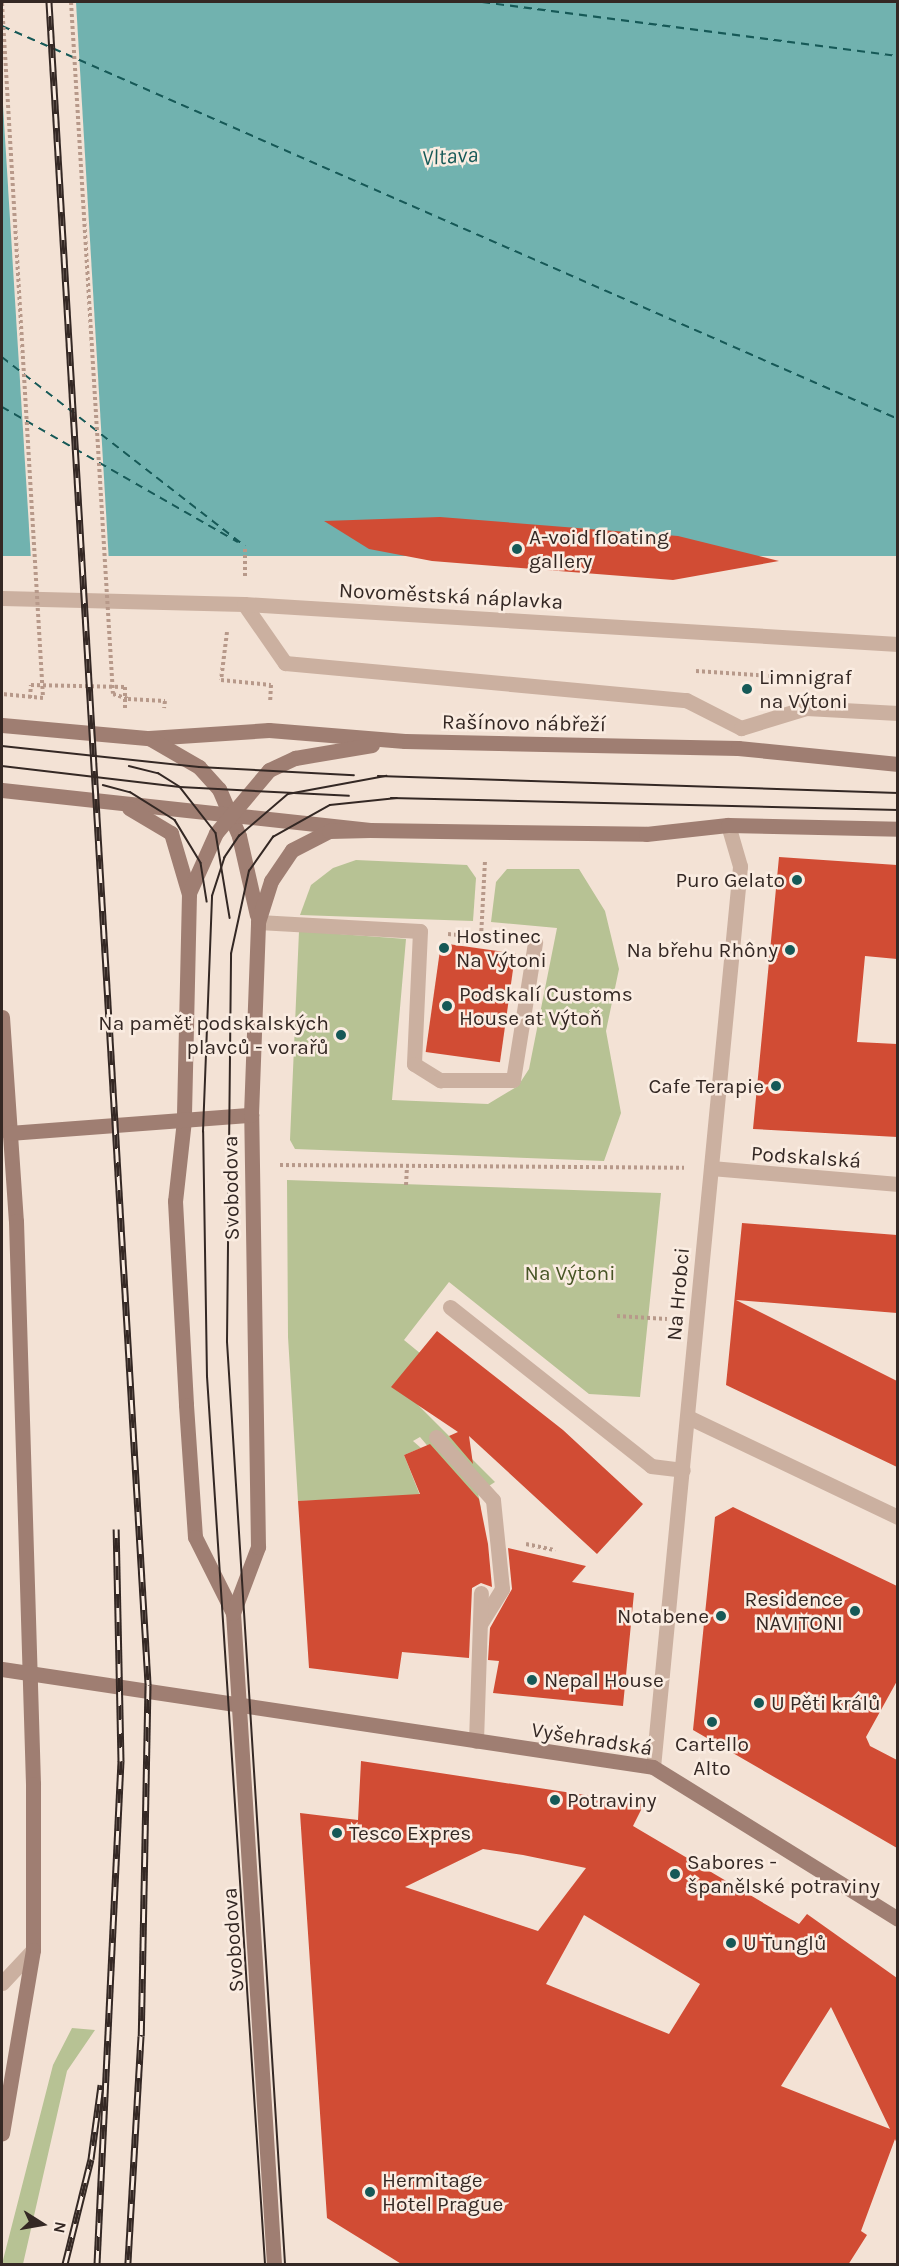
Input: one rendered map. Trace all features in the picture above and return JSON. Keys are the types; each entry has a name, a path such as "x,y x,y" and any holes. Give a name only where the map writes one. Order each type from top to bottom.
{"main road":[{"name":"Rašínovo nábřeží","path":"2,725 149,738 269,730 405,741 738,748 897,764"},
{"name":"Rašínovo nábřeží","path":"149,738 199,767 231,814 258,922"},
{"name":"Svobodova","path":"189,894 231,814 269,770 295,758 405,741"},
{"path":"2,790 370,830 646,834 728,825 897,829"},
{"name":"Svobodova","path":"114,802 171,833 189,894 184,1120 176,1200 195,1537 233,1613 274,2265"},
{"name":"Svobodova","path":"233,1613 258,1547 250,1115 258,922 271,881 292,850 329,831 370,830"},
{"path":"2,1017 32,1677 33,1950 2,2133"},
{"path":"9,1133 250,1115"},
{"name":"Vyšehradská","path":"2,1669 32,1677 653,1767 897,1919"}],"street":[{"name":"Novoměstská náplavka","path":"2,598 237,604 897,644"},
{"path":"237,604 285,663 686,700 741,728 806,708 897,713"},
{"name":"Na Hrobci","path":"653,1767 740,866 728,825"},
{"path":"258,922 420,931 414,1064 440,1080 513,1080 536,942"},
{"name":"Podskalská","path":"711,1168 897,1184"},
{"path":"450,1307 651,1466 683,1470"},
{"path":"688,1417 897,1517"},
{"path":"436,1437 493,1500 502,1588 481,1623"},
{"path":"476,1741 481,1593"},
{"path":"2,1983 33,1950"}],"path":[{"path":"71,2 113,694 165,701 164,710 154,710"},
{"path":"2,3 43,698 2,694"},
{"path":"237,604 221,680 271,685 270,703"},
{"path":"693,671 751,672 802,678"},
{"path":"29,706 31,685 125,687 126,708 135,709"},
{"path":"481,937 485,854"},
{"path":"420,931 536,942"},
{"path":"278,1165 406,1168 711,1168"},
{"path":"406,1168 406,1185"},
{"path":"617,1316 663,1318"}],"green space":[{"path":"356,860 467,865 476,878 473,921 300,915 311,885 333,868"},
{"path":"507,869 579,869 605,911 619,969 606,1031 621,1113 604,1161 295,1149 290,1140 299,931 406,939 392,1100 488,1104 518,1086 529,1069 557,928 491,922 496,882"},
{"name":"Na Výtoni","path":"287,1180 661,1193 640,1397 589,1394 449,1282 404,1340 426,1358 404,1391 495,1482 478,1493 481,1509 420,1437 413,1441 421,1448 404,1455 421,1498 298,1501 288,1337"},
{"path":"72,2028 95,2030 67,2071 23,2264 2,2264 53,2065"}],"water":[{"name":"Vltava","path":"2,2 897,2 897,556 2,556"}],"pier":[{"path":"2,2 76,2 109,563 31,560 2,89"}],"building":[{"path":"440,517 678,536 779,561 673,580 432,561 369,549 324,521"},
{"path":"779,857 897,865 897,959 865,956 857,1042 897,1044 897,1137 753,1129"},
{"path":"441,943 515,953 500,1062 426,1052"},
{"path":"742,1223 897,1235 897,1313 736,1300 897,1381 897,1467 726,1385"},
{"path":"437,1331 563,1430 643,1504 597,1554 469,1436 473,1464 449,1436 458,1432 391,1387"},
{"path":"430,1444 479,1499 488,1544 492,1587 481,1583 472,1588 469,1658 402,1652 398,1679 309,1668 298,1501 420,1494 404,1455"},
{"path":"733,1507 897,1586 897,1681 866,1737 870,1746 897,1760 897,1848 693,1730 715,1517"},
{"path":"508,1548 586,1566 572,1582 634,1593 623,1706 493,1693 499,1661 488,1660 490,1628 512,1589"},
{"path":"361,1761 644,1804 633,1826 799,1924 807,1914 897,1978 897,2144 895,2139 861,2231 867,2235 848,2265 403,2265 327,2218 300,1813 358,1820","holes":["483,1849 523,1855 586,1868 538,1931 405,1887","584,1915 700,1984 669,2034 546,1984","831,2007 890,2129 781,2086"]}],"ferry route":[{"path":"482,2 898,56"},
{"path":"2,26 898,419"},
{"path":"2,357 245,546"},
{"path":"2,407 238,542"}],"tram line":[{"path":"2,746 199,767 354,775"},
{"path":"2,766 180,787 349,796"},
{"path":"129,766 158,773 180,787 216,833 230,918"},
{"path":"378,776 898,793"},
{"path":"265,2264 207,1377 203,1132 212,896 224,858 239,836 288,794 386,776"},
{"path":"103,785 130,792 175,820 201,863 207,902"},
{"path":"391,798 898,810"},
{"path":"285,2264 227,1342 231,954 249,871 273,837 330,805 397,798"}],"railway":[{"path":"49,2 148,1685 141,2036 128,2264"},
{"path":"97,2264 121,1761 116,1529"},
{"path":"65,2264 91,2159 101,2085"}],"place":[{"name":"A-void floating gallery","path":"517,549"},
{"name":"Limnigraf na Výtoni","path":"747,689"},
{"name":"Puro Gelato","path":"797,880"},
{"name":"Hostinec Na Výtoni","path":"444,948"},
{"name":"Na břehu Rhôny","path":"790,950"},
{"name":"Podskalí Customs House at Výtoň","path":"447,1006"},
{"name":"Na paměť podskalských plavců - vorařů","path":"341,1035"},
{"name":"Cafe Terapie","path":"776,1086"},
{"name":"Residence NAVITONI","path":"855,1611"},
{"name":"Notabene","path":"721,1616"},
{"name":"Nepal House","path":"532,1680"},
{"name":"U Pěti králů","path":"759,1703"},
{"name":"Cartello Alto","path":"712,1722"},
{"name":"Potraviny","path":"555,1800"},
{"name":"Tesco Expres","path":"337,1833"},
{"name":"Sabores - španělské potraviny","path":"675,1874"},
{"name":"U Tunglů","path":"731,1943"},
{"name":"Hermitage Hotel Prague","path":"370,2192"}]}
